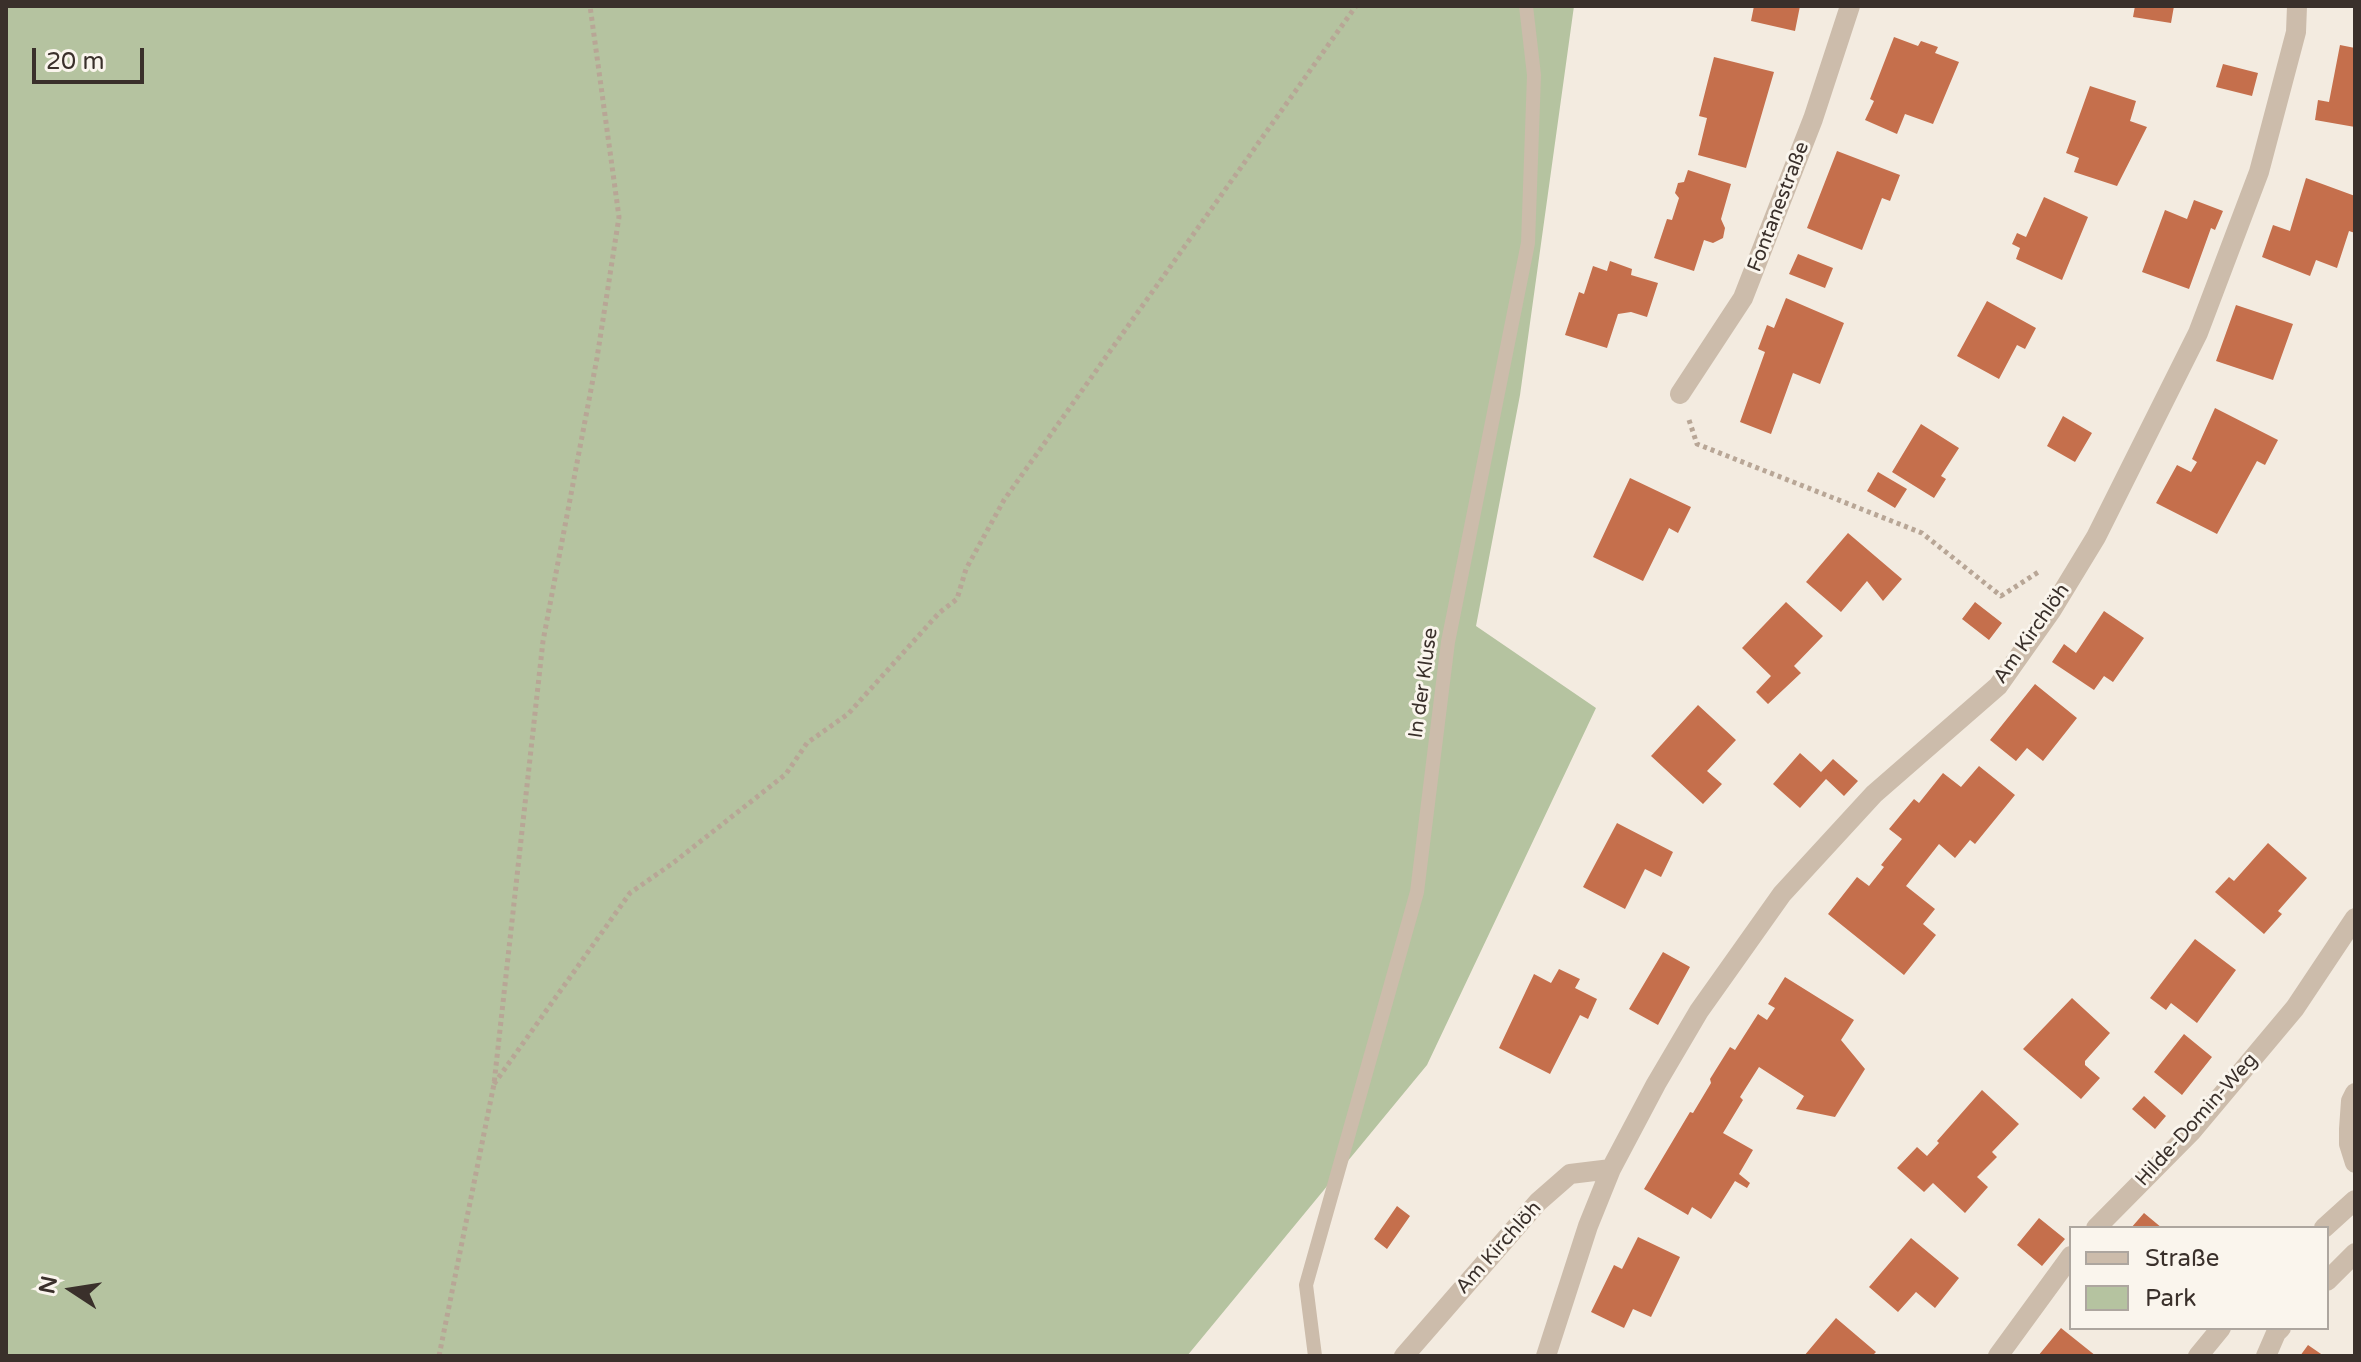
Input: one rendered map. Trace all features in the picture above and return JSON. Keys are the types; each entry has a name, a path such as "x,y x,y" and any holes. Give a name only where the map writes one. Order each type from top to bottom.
{"street":[{"name":"Fontanestraße","path":"1680,394 1743,298 1813,119 1850,6"},
{"name":"Am Kirchlöh","path":"1546,1356 1588,1226 1611,1169 1699,1011 1782,894 1874,794 1998,686 2051,611 2096,537 2198,333 2259,172 2296,32 2297,6"},
{"name":"Hilde-Domin-Weg","path":"2098,1226 2191,1132 2295,1008 2355,918"},
{"path":"2355,1093 2351,1101 2349,1144 2355,1163"},
{"name":"Am Kirchlöh","path":"1404,1356 1538,1202 1570,1174 1611,1169"},
{"path":"2326,1226 2355,1200"},
{"path":"2329,1279 2355,1253"},
{"path":"1998,1356 2069,1259"},
{"path":"2198,1356 2219,1330"},
{"path":"2266,1356 2279,1330"}],"lane":[{"name":"In der Kluse","path":"1315,1356 1306,1285 1417,892 1448,642 1528,243 1534,75 1526,6"}],"path":[{"path":"439,1356 494,1084 543,641 597,358 619,217 590,6"},
{"path":"494,1084 630,893 786,774 807,743 848,714 939,613 957,599 966,569 1004,500 1151,298 1356,6"},
{"path":"1680,394 1697,444 1922,533 2001,596 2041,570"}],"green space":[{"path":"6,6 1574,6 1520,395 1476,626 1596,708 1427,1065 1187,1356 6,1356"}],"building":[{"path":"1754,6 1800,6 1795,31 1751,21"},
{"path":"2135,6 2174,6 2171,23 2133,17"},
{"path":"1894,37 1918,46 1921,41 1938,47 1935,53 1959,62 1933,124 1905,114 1897,134 1865,120"},
{"path":"2340,45 2355,48 2355,127 2315,120 2318,100 2329,102"},
{"path":"1714,57 1774,72 1746,168 1698,155 1707,118 1699,116"},
{"path":"2223,64 2258,73 2252,96 2216,87"},
{"path":"2090,86 2136,101 2130,121 2147,127 2117,186 2074,172 2079,158 2066,153"},
{"path":"1837,151 1900,175 1890,201 1882,198 1862,250 1807,228"},
{"path":"1688,170 1731,184 1721,219 1725,228 1723,238 1713,243 1704,240 1694,271 1654,258 1667,219 1672,220 1679,198 1675,193 1678,183 1684,182"},
{"path":"2306,178 2355,196 2355,233 2349,231 2337,268 2316,260 2310,276 2262,257 2273,225 2290,231"},
{"path":"2044,197 2088,217 2062,280 2016,259 2020,248 2012,244 2017,233 2026,237"},
{"path":"2194,200 2223,211 2215,230 2211,228 2189,289 2142,272 2165,210 2187,219"},
{"path":"1798,254 1833,268 1825,288 1789,274"},
{"path":"1610,261 1632,269 1631,275 1658,283 1647,317 1631,312 1618,314 1607,348 1565,335 1579,292 1584,294 1593,266 1607,271"},
{"path":"1786,298 1844,323 1820,384 1793,373 1771,434 1740,422 1765,352 1758,349 1767,325 1774,328"},
{"path":"1987,301 2036,328 2025,349 2017,345 1999,379 1957,356"},
{"path":"2236,305 2293,324 2273,380 2216,361"},
{"path":"2215,408 2278,440 2265,465 2257,461 2217,534 2156,503 2177,465 2191,472 2197,462 2192,459"},
{"path":"2063,416 2092,433 2075,462 2047,446"},
{"path":"1921,424 1959,448 1941,476 1946,479 1934,498 1892,472"},
{"path":"1878,472 1907,489 1895,508 1867,491"},
{"path":"1630,478 1691,507 1678,533 1669,528 1643,581 1593,557"},
{"path":"1848,533 1902,579 1883,601 1867,581 1841,612 1806,582"},
{"path":"1786,602 1823,636 1794,666 1801,673 1768,704 1756,692 1771,676 1742,648"},
{"path":"1975,602 2002,623 1989,640 1962,619"},
{"path":"2104,611 2144,638 2113,682 2104,676 2094,690 2052,662 2064,644 2076,653"},
{"path":"2035,684 2077,718 2043,761 2027,748 2016,761 1990,740"},
{"path":"1698,705 1736,740 1707,771 1722,784 1703,804 1651,756"},
{"path":"1800,753 1821,772 1833,759 1858,781 1844,796 1826,779 1800,808 1773,784"},
{"path":"1979,766 2015,795 1975,844 1970,840 1955,858 1939,844 1906,886 1935,909 1923,924 1936,935 1904,975 1828,914 1857,877 1869,886 1884,867 1881,865 1902,839 1889,829 1914,799 1919,803 1943,773 1961,787"},
{"path":"1617,823 1673,852 1661,877 1645,869 1625,909 1583,887"},
{"path":"2268,843 2307,878 2278,911 2282,914 2264,934 2215,892 2229,877 2234,881"},
{"path":"2195,939 2236,970 2197,1023 2171,1003 2166,1010 2150,998"},
{"path":"1663,952 1690,967 1658,1025 1629,1009"},
{"path":"1559,969 1580,979 1575,988 1597,999 1588,1019 1580,1015 1550,1074 1499,1048 1534,974 1551,983"},
{"path":"1785,977 1854,1020 1841,1040 1865,1069 1835,1117 1796,1109 1804,1096 1759,1067 1723,1133 1753,1150 1739,1174 1750,1183 1747,1188 1735,1181 1711,1219 1692,1207 1688,1215 1644,1189 1690,1112 1693,1113 1730,1047 1735,1050 1758,1014 1767,1020 1775,1008 1768,1004"},
{"path":"2072,998 2110,1033 2085,1061 2085,1065 2100,1078 2081,1099 2023,1049"},
{"path":"2184,1034 2212,1057 2182,1095 2154,1072"},
{"path":"1982,1090 2019,1124 1992,1152 1997,1157 1977,1177 1988,1187 1965,1213 1933,1183 1924,1192 1897,1168 1917,1147 1927,1156"},
{"path":"2144,1096 2166,1116 2155,1129 2132,1109"},
{"path":"1397,1206 1410,1216 1387,1249 1374,1239"},
{"path":"2144,1213 2160,1226 2133,1226"},
{"path":"2039,1218 2065,1239 2042,1266 2017,1245"},
{"path":"1638,1237 1680,1257 1651,1317 1633,1309 1624,1328 1591,1312 1614,1265 1622,1269"},
{"path":"1911,1238 1959,1278 1935,1308 1916,1292 1898,1312 1869,1287"},
{"path":"1836,1318 1876,1352 1872,1356 1804,1356"},
{"path":"2061,1328 2096,1356 2038,1356"},
{"path":"2308,1345 2324,1356 2300,1356"}]}
